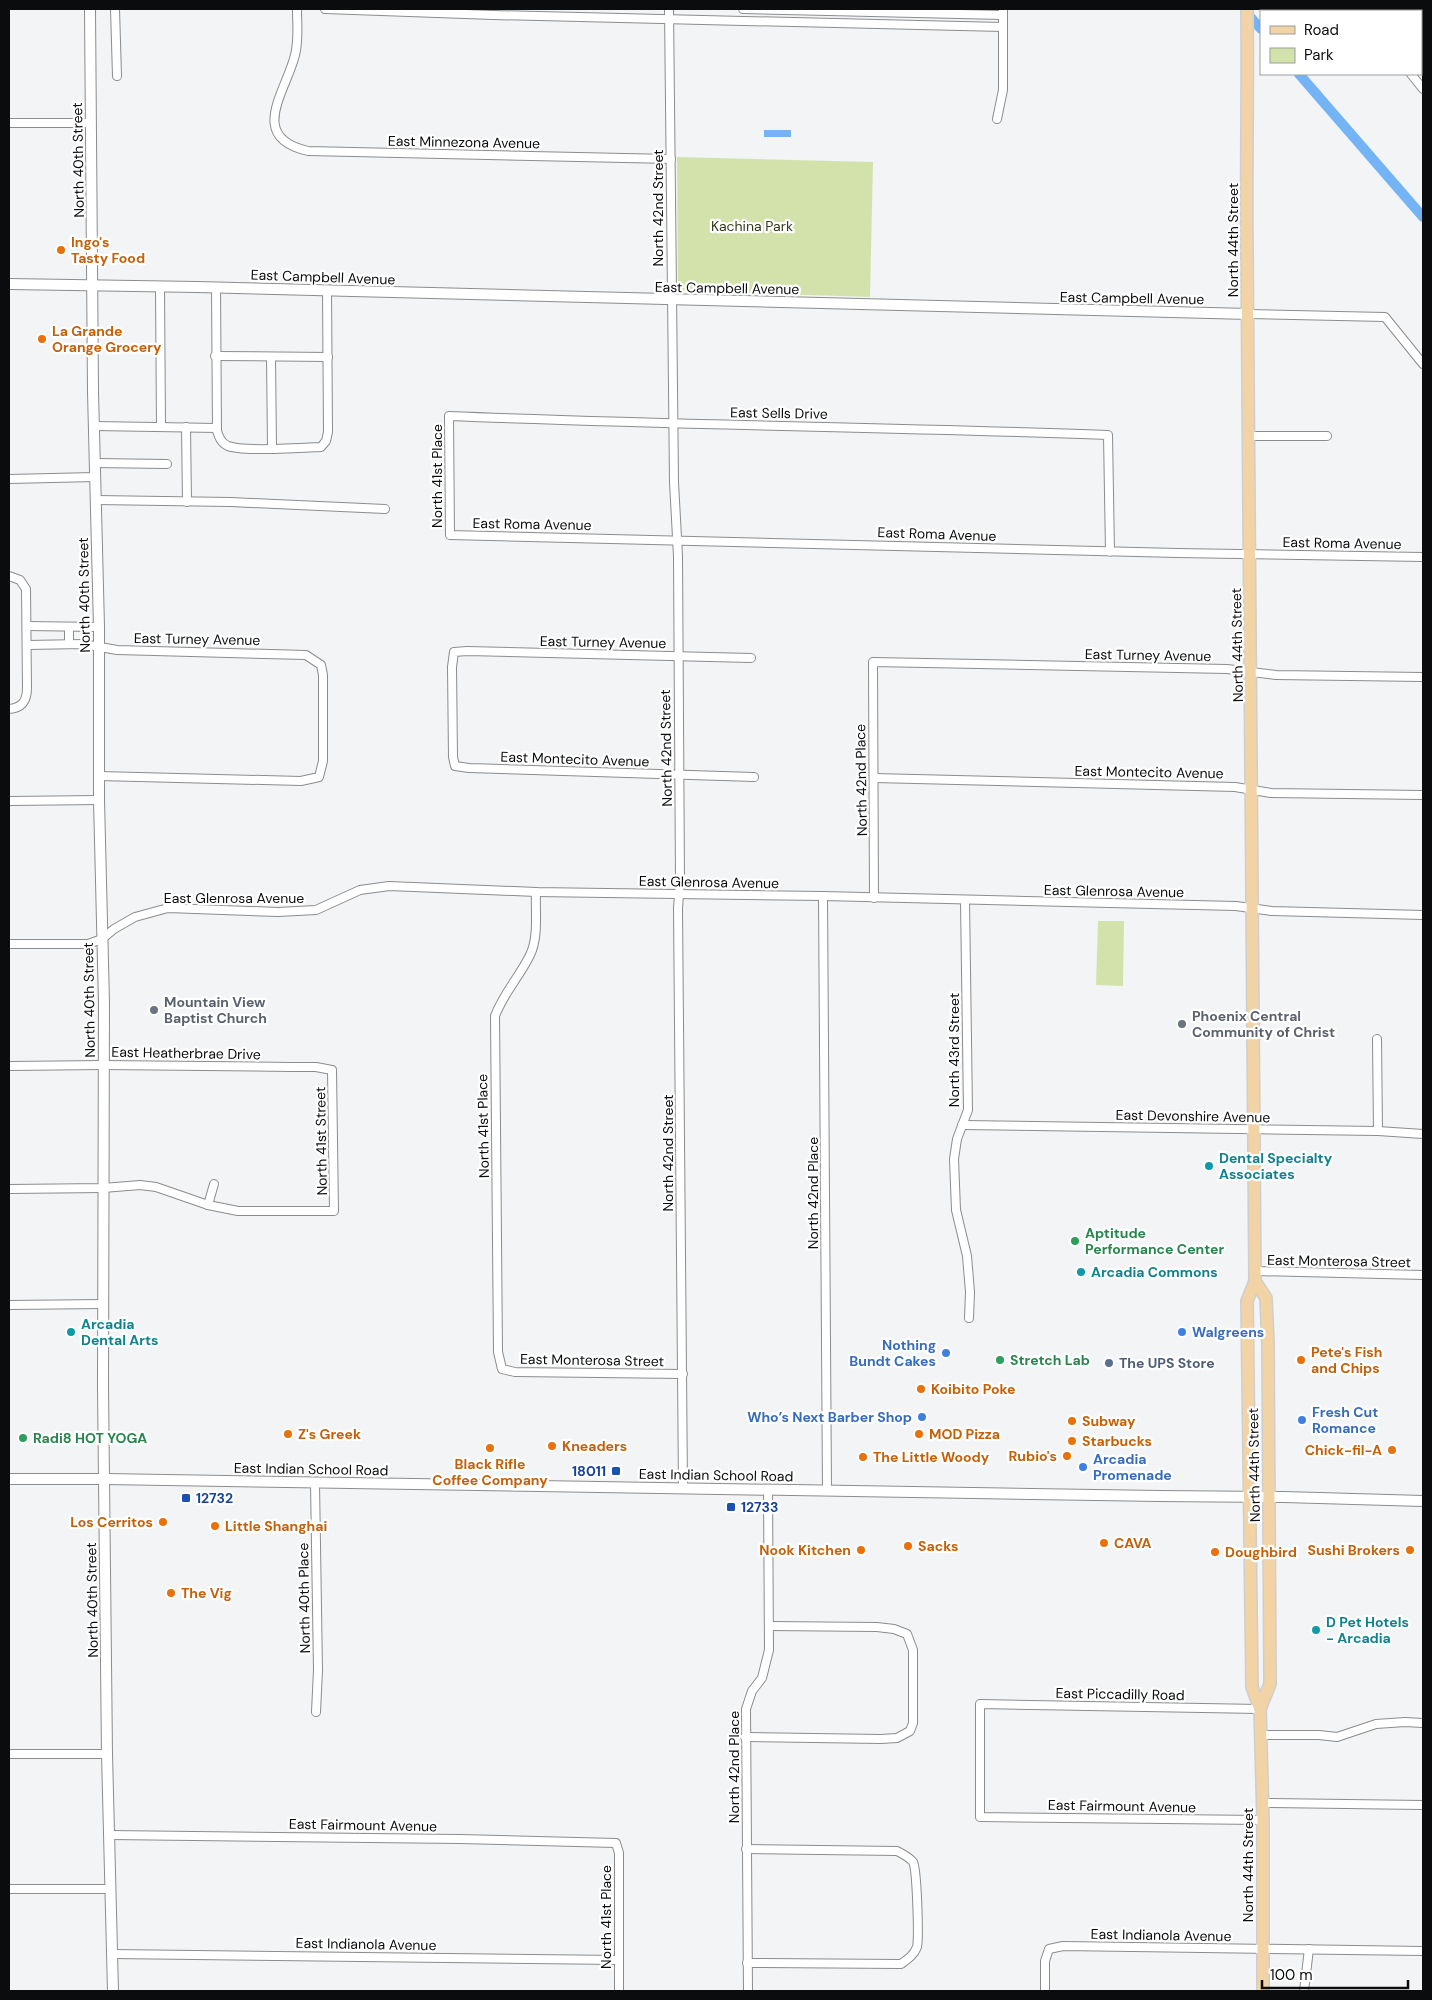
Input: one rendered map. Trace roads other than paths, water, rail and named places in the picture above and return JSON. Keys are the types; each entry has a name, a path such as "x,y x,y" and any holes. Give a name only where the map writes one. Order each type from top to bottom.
{"main road":[{"name":"North 40th Street","path":"90,9 92,285 99,627 99,800 104,1065 103,1188 107,1754 113,1991"},
{"name":"North 44th Street","path":"1247,9 1255,1276 1247,1301 1252,1687 1260,1709 1264,1820 1263,1991"},
{"name":"East Campbell Avenue","path":"9,284 1249,314"},
{"name":"North 44th Street","path":"1255,1276 1266,1298 1270,1497 1270,1684 1260,1709"},
{"name":"East Indian School Road","path":"9,1480 105,1479 1423,1501"}],"street":[{"path":"115,9 117,76"},
{"name":"East Minnezona Avenue","path":"297,9 296,53 275,109 273,120 281,138 297,148 308,151 671,159"},
{"path":"325,9 463,11 1003,27"},
{"name":"North 42nd Street","path":"669,9 671,300 675,424 678,656 683,1488"},
{"path":"743,9 937,13 1003,12 1003,90 997,119"},
{"path":"767,9 767,21"},
{"path":"936,26 937,13"},
{"path":"1412,75 1423,89"},
{"path":"9,123 91,123"},
{"path":"160,287 161,427"},
{"path":"216,288 215,356 217,428 219,438 227,446 272,448 321,447 326,441 329,413 327,291"},
{"name":"East Campbell Avenue","path":"1249,314 1385,317 1423,364"},
{"path":"215,356 328,358"},
{"path":"271,357 272,448"},
{"name":"East Sells Drive","path":"449,416 675,424 1108,434 1110,552"},
{"name":"North 41st Place","path":"449,416 450,535"},
{"path":"94,426 217,428"},
{"path":"186,427 187,502"},
{"path":"1249,436 1327,436"},
{"path":"95,463 167,464"},
{"path":"9,479 95,477"},
{"path":"96,500 384,509"},
{"name":"East Roma Avenue","path":"450,535 1110,552 1423,557"},
{"path":"9,576 16,577 25,585 28,688 26,700 19,707 9,709"},
{"path":"27,626 99,627"},
{"path":"69,626 69,644"},
{"name":"East Turney Avenue","path":"27,645 83,644 118,650 306,654 321,665 323,675 323,760 319,777 301,781 99,776"},
{"name":"East Turney Avenue","path":"455,766 453,756 452,667 454,652 751,658"},
{"name":"East Turney Avenue","path":"873,662 1227,669 1276,675 1423,677"},
{"name":"North 42nd Place","path":"873,662 874,898"},
{"name":"East Montecito Avenue","path":"455,766 754,777"},
{"name":"East Montecito Avenue","path":"874,778 1235,787 1271,793 1423,795"},
{"path":"9,801 99,800"},
{"name":"East Glenrosa Avenue","path":"9,944 88,944 102,939 114,929 135,917 168,908 278,912 316,910 360,890 389,886 536,892 823,896 1236,906 1272,911 1423,915"},
{"name":"North 41st Place","path":"502,1369 498,1352 495,1016 501,1001 531,953 535,937 536,892"},
{"name":"North 42nd Place","path":"823,896 827,1491"},
{"name":"North 43rd Street","path":"966,900 968,1110 956,1139 954,1159 956,1210 967,1256 970,1292 969,1318"},
{"path":"1377,1039 1378,1131"},
{"name":"East Heatherbrae Drive","path":"9,1066 316,1067 332,1070"},
{"name":"North 41st Street","path":"208,1205 238,1211 334,1211 332,1070"},
{"name":"East Devonshire Avenue","path":"962,1125 1378,1131 1423,1134"},
{"path":"9,1189 103,1188 140,1185 156,1187 208,1205 214,1184"},
{"name":"East Monterosa Street","path":"1255,1276 1423,1275"},
{"path":"9,1305 104,1304"},
{"name":"East Monterosa Street","path":"502,1369 515,1372 683,1374"},
{"name":"North 40th Place","path":"315,1483 318,1670 316,1712"},
{"name":"North 42nd Place","path":"748,1991 746,1709 748,1698 762,1678 767,1663 769,1626 768,1489"},
{"path":"745,1737 897,1738 910,1731 914,1714 914,1650 907,1634 894,1628 877,1627 769,1626"},
{"name":"East Piccadilly Road","path":"980,1817 980,1704 1260,1709"},
{"path":"1261,1735 1319,1735 1337,1737 1376,1724 1423,1723"},
{"path":"9,1754 107,1754"},
{"path":"1263,1803 1423,1805"},
{"name":"East Fairmount Avenue","path":"980,1817 1264,1820"},
{"name":"East Fairmount Avenue","path":"110,1835 432,1838 616,1843"},
{"name":"North 41st Place","path":"616,1843 618,1853 619,1991"},
{"path":"746,1849 897,1851 907,1856 912,1862 916,1876 918,1934 914,1953 901,1964 747,1963"},
{"path":"9,1889 111,1889"},
{"name":"East Indianola Avenue","path":"1045,1991 1045,1961 1049,1949 1063,1946 1423,1950"},
{"path":"1304,1991 1309,1949"},
{"name":"East Indianola Avenue","path":"112,1954 619,1960"}],"water":[{"path":"764,130 791,130 791,137 764,137"}],"waterway":[{"path":"1245,11 1260,28"},
{"path":"1300,75 1423,217"}],"place":[{"name":"Ingo's Tasty Food","path":"61,250"},
{"name":"La Grande Orange Grocery","path":"42,339"},
{"name":"Mountain View Baptist Church","path":"154,1010"},
{"name":"Phoenix Central Community of Christ","path":"1182,1024"},
{"name":"Dental Specialty Associates","path":"1209,1166"},
{"name":"Aptitude Performance Center","path":"1075,1241"},
{"name":"Arcadia Commons","path":"1081,1272"},
{"name":"Arcadia Dental Arts","path":"71,1332"},
{"name":"Walgreens","path":"1182,1332"},
{"name":"Nothing Bundt Cakes","path":"946,1353"},
{"name":"Stretch Lab","path":"1000,1360"},
{"name":"Pete's Fish and Chips","path":"1301,1360"},
{"name":"The UPS Store","path":"1109,1363"},
{"name":"Koibito Poke","path":"921,1389"},
{"name":"Who’s Next Barber Shop","path":"922,1417"},
{"name":"Fresh Cut Romance","path":"1302,1420"},
{"name":"Subway","path":"1072,1421"},
{"name":"Z's Greek","path":"288,1434"},
{"name":"MOD Pizza","path":"919,1434"},
{"name":"Radi8 HOT YOGA","path":"23,1438"},
{"name":"Starbucks","path":"1072,1441"},
{"name":"Kneaders","path":"552,1446"},
{"name":"Black Rifle Coffee Company","path":"490,1448"},
{"name":"Chick-fil-A","path":"1392,1450"},
{"name":"Rubio's","path":"1067,1456"},
{"name":"The Little Woody","path":"863,1457"},
{"name":"Arcadia Promenade","path":"1083,1467"},
{"name":"18011","path":"616,1471"},
{"name":"12732","path":"186,1498"},
{"name":"12733","path":"731,1507"},
{"name":"Los Cerritos","path":"163,1522"},
{"name":"Little Shanghai","path":"215,1526"},
{"name":"CAVA","path":"1104,1543"},
{"name":"Sacks","path":"908,1546"},
{"name":"Nook Kitchen","path":"861,1550"},
{"name":"Sushi Brokers","path":"1410,1550"},
{"name":"Doughbird","path":"1215,1552"},
{"name":"The Vig","path":"171,1593"},
{"name":"D Pet Hotels - Arcadia","path":"1316,1630"}],"park label":[{"name":"Kachina Park","path":"752,226"}]}
